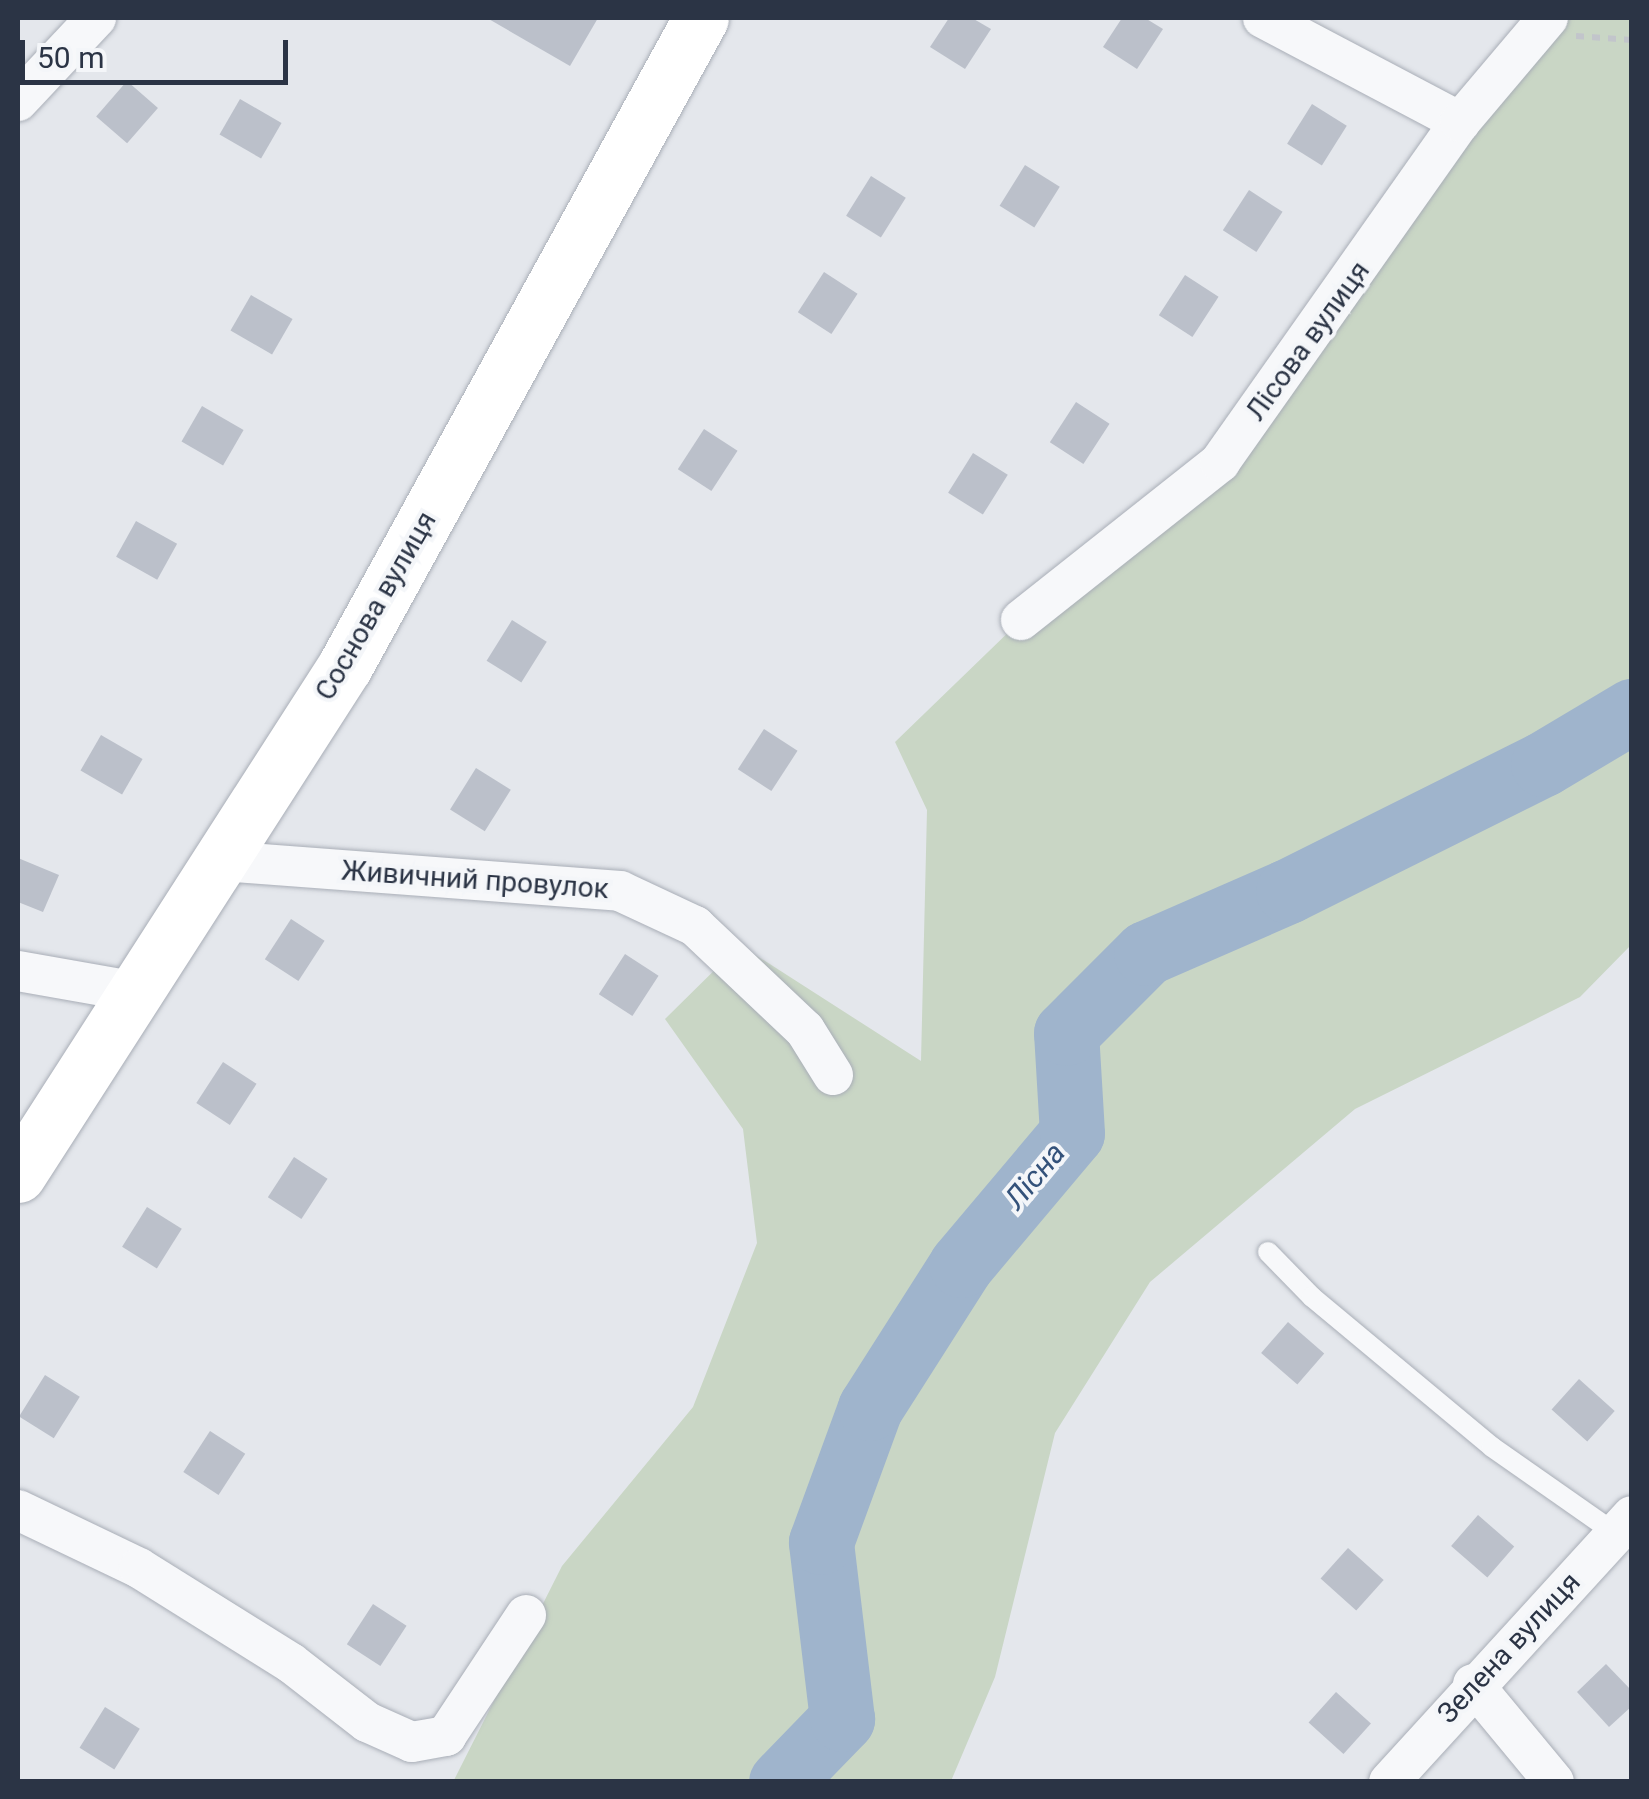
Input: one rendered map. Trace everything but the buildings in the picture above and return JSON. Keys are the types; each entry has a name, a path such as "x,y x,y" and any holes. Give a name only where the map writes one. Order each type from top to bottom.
{"street":[{"path":"18,102 96,18"},
{"path":"1263,18 1460,122"},
{"name":"Лісова вулиця","path":"1021,620 1220,462 1460,122 1548,18"},
{"name":"Соснова вулиця","path":"18,1175 354,650 695,20"},
{"name":"Живичний провулок","path":"222,861 620,891 694,926 804,1030 832,1076"},
{"path":"18,970 137,992"},
{"path":"18,1510 139,1568 291,1663 367,1722 412,1742 446,1736 526,1614"},
{"name":"Зелена вулиця","path":"1389,1782 1473,1684 1623,1525"},
{"path":"1473,1684 1554,1782"}],"lane":[{"path":"1268,1252 1312,1297 1492,1446 1623,1525"}],"green space":[{"path":"1548,18 1631,18 1631,945 1580,997 1355,1109 1150,1282 1055,1433 995,1677 951,1781 453,1782 562,1566 693,1407 757,1243 743,1129 665,1019 740,945 921,1061 927,810 895,742 1021,620 1220,462"}],"waterway":[{"name":"Лісна","path":"781,1782 842,1719 821,1542 870,1408 961,1265 1072,1133 1066,1033 1146,953 1288,891 1543,764 1632,711"}]}
